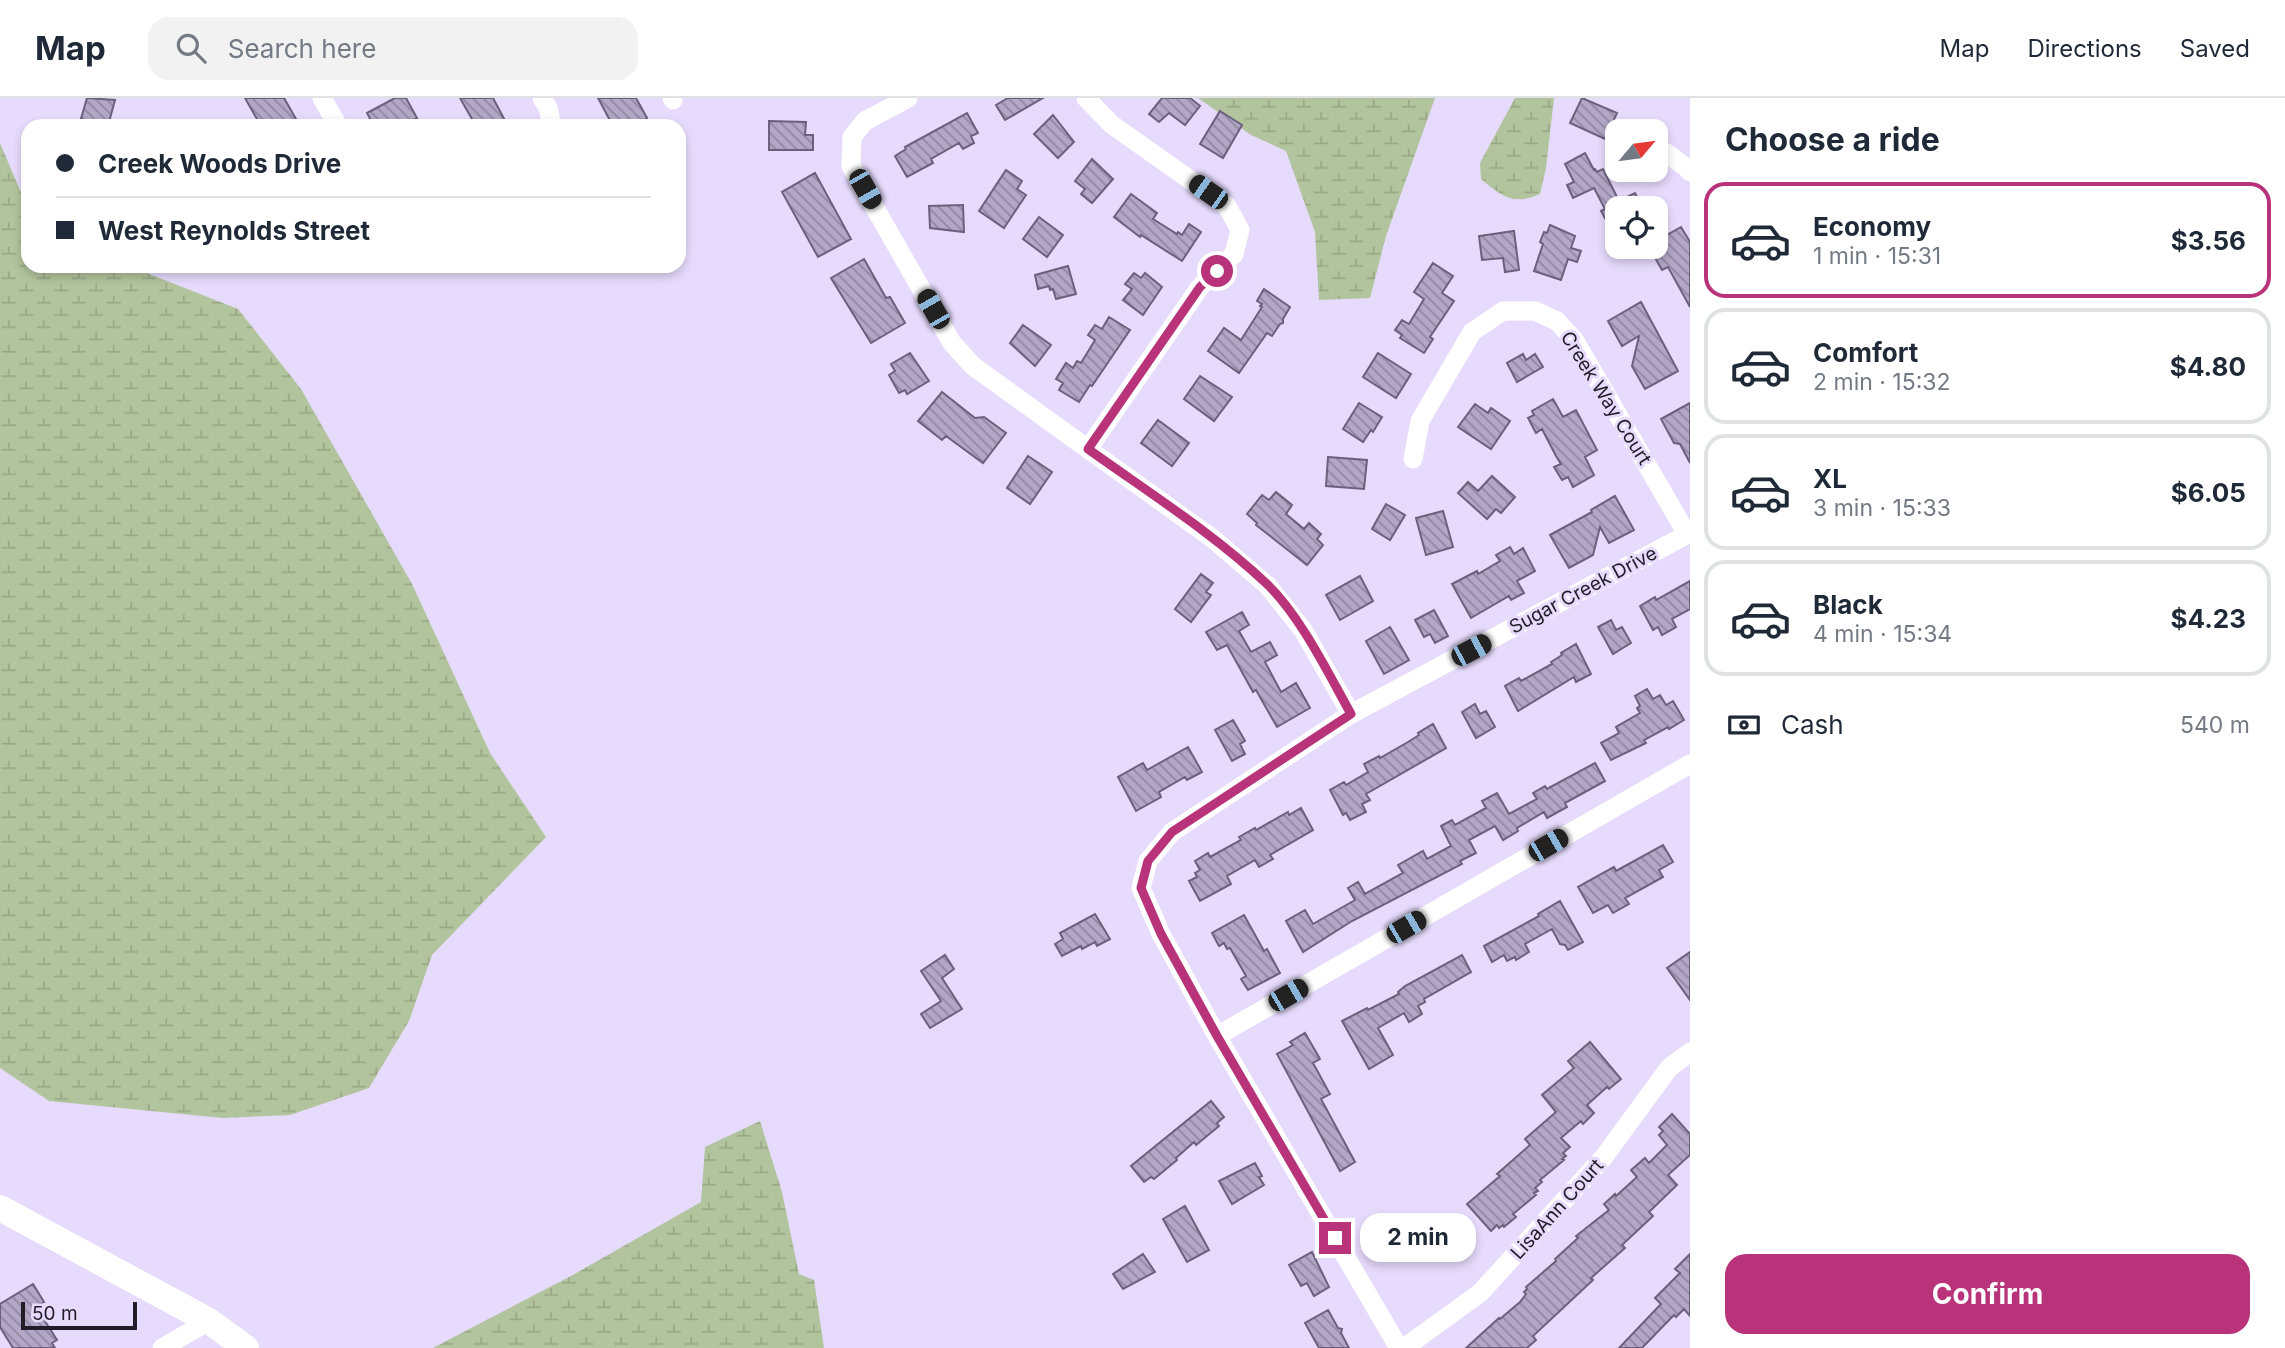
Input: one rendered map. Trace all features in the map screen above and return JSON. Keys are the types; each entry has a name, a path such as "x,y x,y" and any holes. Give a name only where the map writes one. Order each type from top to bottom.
{"main road":[{"path":"0,1208 209,1321 246,1348"}],"street":[{"path":"322,98 334,119"},
{"path":"542,98 550,119"},
{"path":"908,98 865,121 852,137 851,166 952,342 974,366 1212,538 1268,586 1303,630 1351,714"},
{"path":"1086,98 1111,124 1227,206 1240,230 1234,254 1200,287 1088,449"},
{"path":"1668,154 1690,172"},
{"name":"Creek Way Court","path":"1413,459 1420,421 1472,332 1503,312 1535,311 1557,321 1575,341 1689,533"},
{"name":"Sugar Creek Drive","path":"1217,1036 1161,934 1141,888 1148,861 1172,832 1351,714 1689,533"},
{"path":"1402,1348 1217,1036 1690,764"},
{"name":"LisaAnn Court","path":"1402,1348 1480,1293 1603,1158 1669,1068 1690,1052"},
{"path":"162,1348 209,1321"}],"green space":[{"path":"1198,98 1435,98 1386,236 1370,298 1319,300 1315,232 1286,151 1251,135"},
{"path":"1515,98 1554,98 1546,168 1540,194 1523,199 1508,197 1481,179 1480,163"},
{"path":"0,143 21,192 21,273 147,273 238,309 301,389 412,584 490,753 546,837 432,955 409,1021 369,1088 290,1115 223,1118 49,1101 0,1068"},
{"path":"760,1121 782,1192 799,1274 814,1280 824,1348 433,1348 571,1276 701,1202 705,1147"}],"building":[{"path":"87,98 115,100 110,119 81,119"},
{"path":"245,98 284,98 296,119 257,119"},
{"path":"395,98 406,98 417,118 370,119 367,113"},
{"path":"460,98 493,98 504,119 472,119"},
{"path":"598,98 636,98 647,118 645,119 609,119"},
{"path":"1008,98 1043,98 1005,120 996,105"},
{"path":"1162,98 1190,98 1200,106 1185,125 1169,113 1159,122 1149,114"},
{"path":"1582,98 1617,113 1614,119 1605,119 1605,139 1570,123"},
{"path":"1220,111 1242,125 1223,158 1200,144"},
{"path":"967,113 978,133 971,136 974,143 963,149 959,143 931,159 933,163 907,177 895,156 906,149 905,147"},
{"path":"1053,115 1074,142 1058,158 1034,134"},
{"path":"769,121 806,122 805,135 813,135 813,150 769,150"},
{"path":"1585,153 1594,170 1597,172 1603,169 1605,182 1610,182 1616,196 1605,196 1605,209 1594,188 1573,198 1567,185 1574,182 1565,164"},
{"path":"1092,159 1113,179 1092,203 1081,194 1085,189 1075,181"},
{"path":"1006,170 1022,181 1017,189 1026,195 1004,228 979,211"},
{"path":"815,173 851,239 818,257 782,192"},
{"path":"1131,194 1157,213 1153,219 1177,234 1178,232 1182,235 1189,224 1201,232 1182,261 1141,235 1140,237 1114,217"},
{"path":"963,205 964,232 930,228 929,206"},
{"path":"1039,217 1063,235 1047,257 1023,239"},
{"path":"1550,225 1575,236 1571,248 1581,251 1577,262 1568,259 1561,280 1534,271 1543,244 1540,242"},
{"path":"1681,227 1690,242 1690,307 1668,267 1662,270 1656,259 1668,259 1668,234"},
{"path":"1514,231 1519,270 1505,272 1503,258 1482,260 1479,236"},
{"path":"864,259 886,298 890,297 905,323 871,343 831,278"},
{"path":"1433,263 1453,276 1442,293 1454,301 1430,337 1433,339 1424,353 1400,338 1402,335 1395,330 1402,320 1409,324 1424,299 1414,292"},
{"path":"1068,266 1076,294 1056,299 1049,286 1038,289 1035,275"},
{"path":"1134,273 1141,278 1145,273 1162,287 1143,315 1123,300 1132,289 1125,284"},
{"path":"1264,289 1290,307 1283,323 1272,336 1267,333 1239,373 1208,351 1224,328 1241,340 1262,307 1257,301"},
{"path":"1641,302 1678,371 1645,389 1632,366 1639,336 1622,346 1608,321"},
{"path":"1109,317 1130,330 1079,402 1059,390 1063,383 1056,379 1066,363 1073,368 1077,361 1081,363 1095,340 1088,335 1095,325 1102,329"},
{"path":"1023,325 1051,345 1035,366 1010,343"},
{"path":"910,353 929,381 907,394 905,390 899,393 889,375 895,371 891,364"},
{"path":"1378,353 1411,374 1396,398 1363,377"},
{"path":"1523,354 1526,360 1535,354 1543,367 1517,382 1507,363"},
{"path":"1200,376 1232,397 1214,421 1184,399"},
{"path":"942,392 975,418 984,417 1006,433 983,463 946,436 942,440 918,421"},
{"path":"1553,399 1563,417 1576,410 1597,450 1585,457 1594,475 1573,487 1568,477 1562,480 1554,467 1561,464 1542,429 1536,433 1528,418 1534,415 1532,411"},
{"path":"1359,403 1382,417 1363,442 1343,429"},
{"path":"1690,403 1690,463 1680,444 1674,443 1661,419"},
{"path":"1475,404 1488,413 1491,408 1510,421 1491,449 1458,427"},
{"path":"1158,420 1189,443 1172,466 1141,443"},
{"path":"1028,456 1052,472 1030,504 1007,488"},
{"path":"1328,457 1367,460 1364,489 1326,486"},
{"path":"1492,476 1515,497 1501,513 1496,509 1487,519 1458,493 1468,482 1478,491"},
{"path":"1276,492 1292,505 1286,514 1304,529 1309,523 1321,534 1317,539 1323,545 1307,565 1256,525 1247,514 1262,495 1269,500"},
{"path":"1615,496 1634,530 1609,543 1600,527 1593,555 1569,568 1550,535"},
{"path":"1386,504 1405,515 1390,540 1372,529"},
{"path":"1443,511 1453,547 1426,555 1416,518"},
{"path":"1510,547 1514,554 1523,548 1535,571 1517,581 1524,593 1511,600 1509,596 1471,618 1452,584 1477,571 1478,574 1500,561 1496,555"},
{"path":"1201,574 1213,583 1206,592 1211,595 1191,622 1175,609"},
{"path":"1360,576 1373,601 1340,620 1326,595"},
{"path":"1690,581 1690,609 1672,619 1676,627 1662,635 1658,627 1653,630 1640,606"},
{"path":"1434,610 1448,636 1435,643 1430,634 1424,637 1415,620"},
{"path":"1242,612 1249,625 1239,631 1251,652 1270,642 1277,655 1265,662 1281,692 1296,683 1310,708 1277,727 1256,690 1253,692 1227,645 1217,650 1206,632"},
{"path":"1611,620 1616,630 1622,627 1631,643 1613,654 1598,627"},
{"path":"1390,627 1409,660 1384,674 1366,641"},
{"path":"1576,644 1591,674 1576,682 1574,677 1518,711 1505,686 1519,678 1521,681 1552,664 1561,653"},
{"path":"1647,689 1653,699 1660,695 1666,705 1673,701 1684,720 1611,760 1601,743 1619,733 1616,727 1640,713 1635,696"},
{"path":"1475,704 1480,714 1486,711 1495,727 1476,738 1462,712"},
{"path":"1233,720 1245,741 1240,744 1245,754 1232,761 1215,730"},
{"path":"1433,724 1446,748 1366,794 1370,800 1362,804 1366,812 1350,820 1346,813 1343,815 1330,790 1344,782 1346,785 1368,772 1364,764 1408,742"},
{"path":"1188,747 1202,772 1187,780 1185,777 1159,792 1161,797 1136,811 1118,777 1143,763 1147,770"},
{"path":"1595,763 1605,781 1565,803 1567,807 1547,818 1544,812 1503,840 1495,826 1469,840 1476,853 1460,861 1462,864 1352,921 1303,952 1286,921 1305,910 1313,924 1355,900 1348,888 1358,882 1365,894 1403,873 1398,865 1423,851 1427,859 1451,846 1441,826 1452,820 1455,825 1486,808 1482,801 1497,793 1509,814 1537,799 1533,793 1545,786 1547,789"},
{"path":"1301,808 1313,830 1270,855 1273,859 1259,867 1255,860 1227,876 1231,884 1200,901 1189,881 1197,877 1195,873 1200,870 1195,861 1208,853 1210,857 1241,840 1239,837 1255,828 1256,830 1288,812 1289,815"},
{"path":"1663,845 1673,862 1659,870 1663,877 1625,898 1629,904 1613,913 1608,905 1593,913 1578,887 1614,867 1616,871"},
{"path":"1560,901 1583,942 1568,950 1565,945 1560,944 1552,929 1525,944 1529,952 1516,960 1515,957 1507,961 1504,955 1492,962 1484,946 1539,916 1538,914"},
{"path":"1095,914 1110,939 1097,946 1095,942 1082,949 1081,946 1062,956 1055,944 1063,939 1060,933"},
{"path":"1244,915 1280,973 1248,990 1241,979 1246,976 1230,948 1227,949 1224,943 1219,946 1212,933"},
{"path":"1690,952 1690,1000 1667,968"},
{"path":"945,955 954,969 942,978 962,1009 930,1028 921,1014 941,1001 921,971"},
{"path":"1462,955 1471,972 1424,999 1425,1002 1418,1006 1422,1014 1409,1022 1404,1013 1378,1028 1393,1055 1369,1069 1342,1021 1399,994 1405,986"},
{"path":"1305,1033 1320,1059 1313,1063 1330,1094 1321,1099 1355,1162 1340,1171 1277,1054 1293,1045 1290,1042"},
{"path":"1590,1042 1621,1079 1609,1089 1607,1087 1587,1105 1594,1113 1583,1124 1581,1121 1561,1138 1570,1147 1563,1153 1566,1156 1562,1159 1564,1160 1540,1180 1542,1182 1535,1188 1538,1191 1534,1193 1536,1195 1513,1214 1516,1217 1504,1227 1503,1225 1499,1228 1497,1225 1491,1231 1467,1204 1500,1176 1497,1174 1530,1145 1525,1139 1556,1112 1542,1095 1574,1068 1568,1061"},
{"path":"1211,1101 1224,1117 1217,1123 1219,1126 1196,1145 1194,1142 1154,1179 1151,1177 1144,1182 1131,1166"},
{"path":"1672,1114 1690,1134 1690,1155 1668,1175 1677,1185 1649,1212 1653,1216 1622,1245 1625,1248 1533,1336 1536,1340 1527,1348 1466,1348 1520,1302 1526,1294 1526,1287 1556,1261 1555,1259 1578,1238 1576,1236 1609,1210 1604,1204 1637,1177 1631,1170 1645,1158 1649,1163 1667,1145 1659,1135 1663,1131 1659,1127"},
{"path":"1255,1163 1264,1185 1232,1204 1219,1181"},
{"path":"1185,1206 1209,1250 1187,1262 1163,1219"},
{"path":"1312,1252 1329,1287 1314,1296 1307,1283 1301,1286 1289,1265"},
{"path":"1143,1254 1155,1272 1123,1289 1113,1274"},
{"path":"1690,1254 1690,1316 1684,1309 1676,1317 1674,1315 1642,1348 1619,1348 1661,1304 1655,1298 1680,1273 1675,1269"},
{"path":"33,1284 44,1302 36,1307 57,1340 52,1343 55,1348 13,1348 0,1327 0,1304"},
{"path":"1328,1310 1338,1328 1342,1329 1341,1333 1349,1348 1319,1348 1305,1323"}],"route":[{"path":"1217,271 1200,287 1088,449 1212,538 1268,586 1303,630 1351,714 1172,832 1148,861 1141,888 1161,934 1217,1036 1335,1238"}]}
